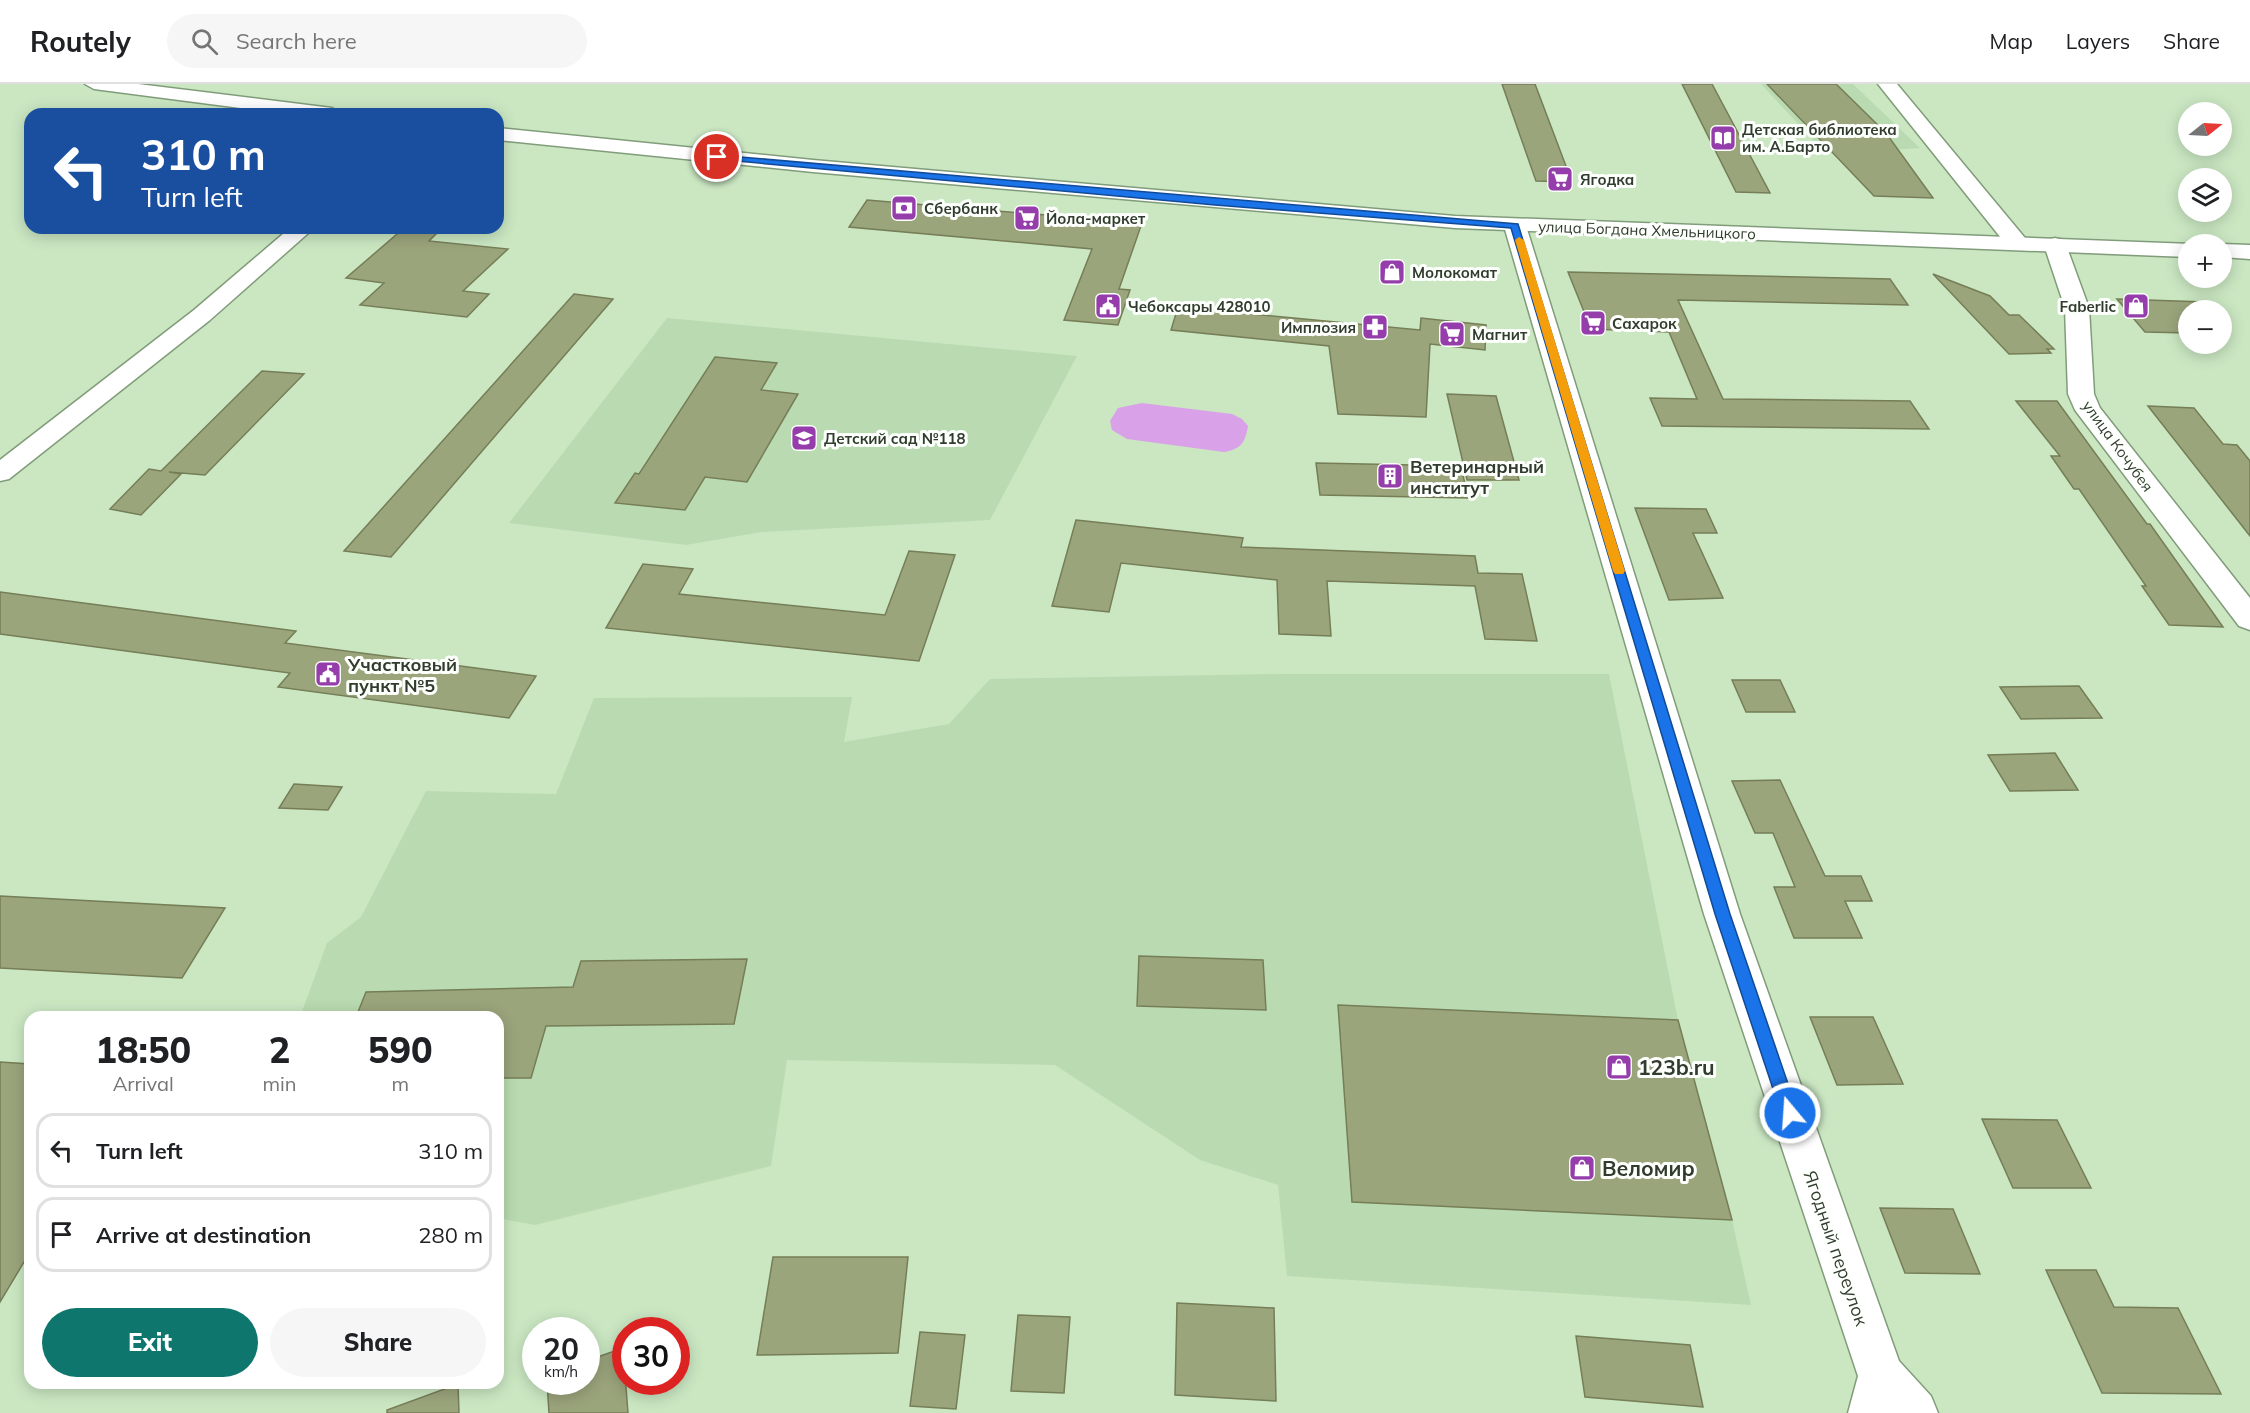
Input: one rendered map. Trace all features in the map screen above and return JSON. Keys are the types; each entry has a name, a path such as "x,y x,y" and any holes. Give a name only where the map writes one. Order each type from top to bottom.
{"street":[{"path":"94,84 284,108"},
{"path":"1887,84 2017,243"},
{"name":"улица Богдана Хмельницкого","path":"504,135 638,150 1170,198 1515,226 2178,250"},
{"name":"Ягодный переулок","path":"1515,226 1722,914 1842,1269 1876,1394"},
{"path":"0,473 202,315 296,234"},
{"name":"улица Кочубея","path":"2055,245 2077,308 2081,394 2088,411 2250,619"},
{"path":"2232,251 2250,252"},
{"path":"1876,1394 1914,1413"}],"shaded area":[{"path":"1761,84 1853,84 1920,148 1826,154"},
{"name":"Детский сад №118","path":"667,318 1077,356 990,520 761,532 686,545 509,523"},
{"path":"1142,403 1232,414 1242,419 1248,426 1245,437 1238,447 1224,452 1127,439 1112,430 1110,421 1118,408"},
{"path":"1278,674 1609,674 1678,1020 1338,1005 1352,1202 1732,1220 1751,1305 1287,1276 1278,1185 1200,1160 1055,1065 787,1060 771,1166 535,1225 504,1219 504,1011 302,1011 327,943 361,917 426,791 556,794 594,698 852,697 844,742 949,724 990,679"}],"building":[{"path":"1502,84 1535,84 1572,182 1536,181"},
{"path":"1682,84 1712,84 1770,193 1736,192"},
{"path":"1767,84 1836,84 1886,133 1933,198 1874,196"},
{"path":"867,200 1142,223 1119,289 1130,290 1118,325 1064,320 1092,249 849,227"},
{"path":"397,234 436,234 429,241 508,249 463,291 489,294 467,317 360,305 384,283 346,278"},
{"path":"1568,272 1890,279 1908,305 1678,300 1723,399 1910,401 1929,429 1662,426 1650,398 1697,399 1669,332 1591,329"},
{"path":"1933,274 1990,296 2009,315 2019,315 2054,349 2047,349 2051,353 2009,354"},
{"path":"574,294 613,299 391,557 344,551"},
{"path":"2117,299 2178,301 2178,333 2145,332"},
{"path":"1178,307 1420,330 1421,318 1486,325 1485,350 1430,344 1426,417 1338,414 1329,346 1171,330"},
{"path":"715,357 777,363 761,390 798,394 747,482 705,477 685,510 615,503 635,473 639,474"},
{"path":"262,371 304,374 205,475 169,472 181,474 141,515 110,509 149,469 161,471"},
{"path":"1447,394 1496,396 1519,480 1467,480"},
{"path":"2016,401 2057,401 2147,524 2150,524 2223,627 2169,625 2142,586 2146,586 2079,489 2074,489 2051,456 2060,456"},
{"path":"2148,406 2194,408 2223,444 2237,445 2250,461 2250,536"},
{"name":"Ветеринарный институт","path":"1316,463 1461,466 1468,498 1320,495"},
{"path":"1635,508 1706,509 1717,533 1693,533 1723,598 1669,600"},
{"path":"1076,520 1243,538 1241,547 1475,556 1478,573 1522,574 1537,641 1485,639 1475,586 1327,581 1331,636 1279,634 1277,580 1121,563 1109,612 1052,606"},
{"path":"909,551 955,555 919,661 606,628 643,564 693,569 679,594 885,615"},
{"path":"0,592 296,631 285,643 536,676 509,718 278,687 290,673 0,634"},
{"path":"1732,680 1780,680 1795,712 1746,712"},
{"path":"2079,686 2102,718 2021,719 2000,687"},
{"path":"2055,753 2078,790 2010,791 1988,755"},
{"path":"1780,780 1825,876 1861,876 1872,901 1845,901 1862,938 1794,938 1774,887 1795,887 1773,833 1755,833 1732,781"},
{"path":"294,784 342,787 328,810 279,808"},
{"path":"0,896 225,908 182,978 0,968"},
{"path":"1139,956 1263,960 1266,1010 1137,1006"},
{"path":"747,959 734,1024 546,1026 531,1078 504,1078 504,1011 358,1011 366,992 573,987 581,961"},
{"path":"1338,1005 1678,1020 1732,1220 1352,1202"},
{"path":"1810,1017 1873,1017 1903,1084 1837,1085"},
{"path":"0,1062 24,1064 24,1262 0,1302"},
{"path":"1982,1119 2057,1120 2091,1188 2013,1188"},
{"path":"1880,1208 1953,1209 1980,1274 1905,1273"},
{"path":"773,1257 908,1257 898,1353 757,1355"},
{"path":"2046,1270 2096,1270 2114,1307 2178,1308 2221,1394 2102,1393"},
{"path":"1177,1303 1274,1308 1276,1401 1175,1395"},
{"path":"1018,1315 1070,1317 1064,1393 1011,1391"},
{"path":"920,1332 965,1335 956,1409 910,1406"},
{"path":"1576,1336 1690,1345 1703,1407 1585,1397"},
{"path":"612,1352 612,1395 627,1395 628,1413 549,1413 548,1395 600,1395 600,1356"},
{"path":"444,1389 458,1389 459,1413 387,1413 387,1410"}],"slow traffic":[{"path":"1519,240 1619,571"}],"place":[{"name":"Детская библиотека им. А.Барто","path":"1723,138"},
{"name":"Ягодка","path":"1560,179"},
{"name":"Сбербанк","path":"904,208"},
{"name":"Йола-маркет","path":"1027,218"},
{"name":"Молокомат","path":"1392,272"},
{"name":"Чебоксары 428010","path":"1108,306"},
{"name":"Faberlic","path":"2136,306"},
{"name":"Сахарок","path":"1593,323"},
{"name":"Имплозия","path":"1375,327"},
{"name":"Магнит","path":"1452,334"},
{"name":"Детский сад №118","path":"804,438"},
{"name":"Ветеринарный институт","path":"1390,476"},
{"name":"Участковый пункт №5","path":"328,674"},
{"name":"123b.ru","path":"1619,1067"},
{"name":"Веломир","path":"1582,1168"}],"route":[{"path":"717,157 1215,202 1515,226 1722,914 1790,1113"}]}
